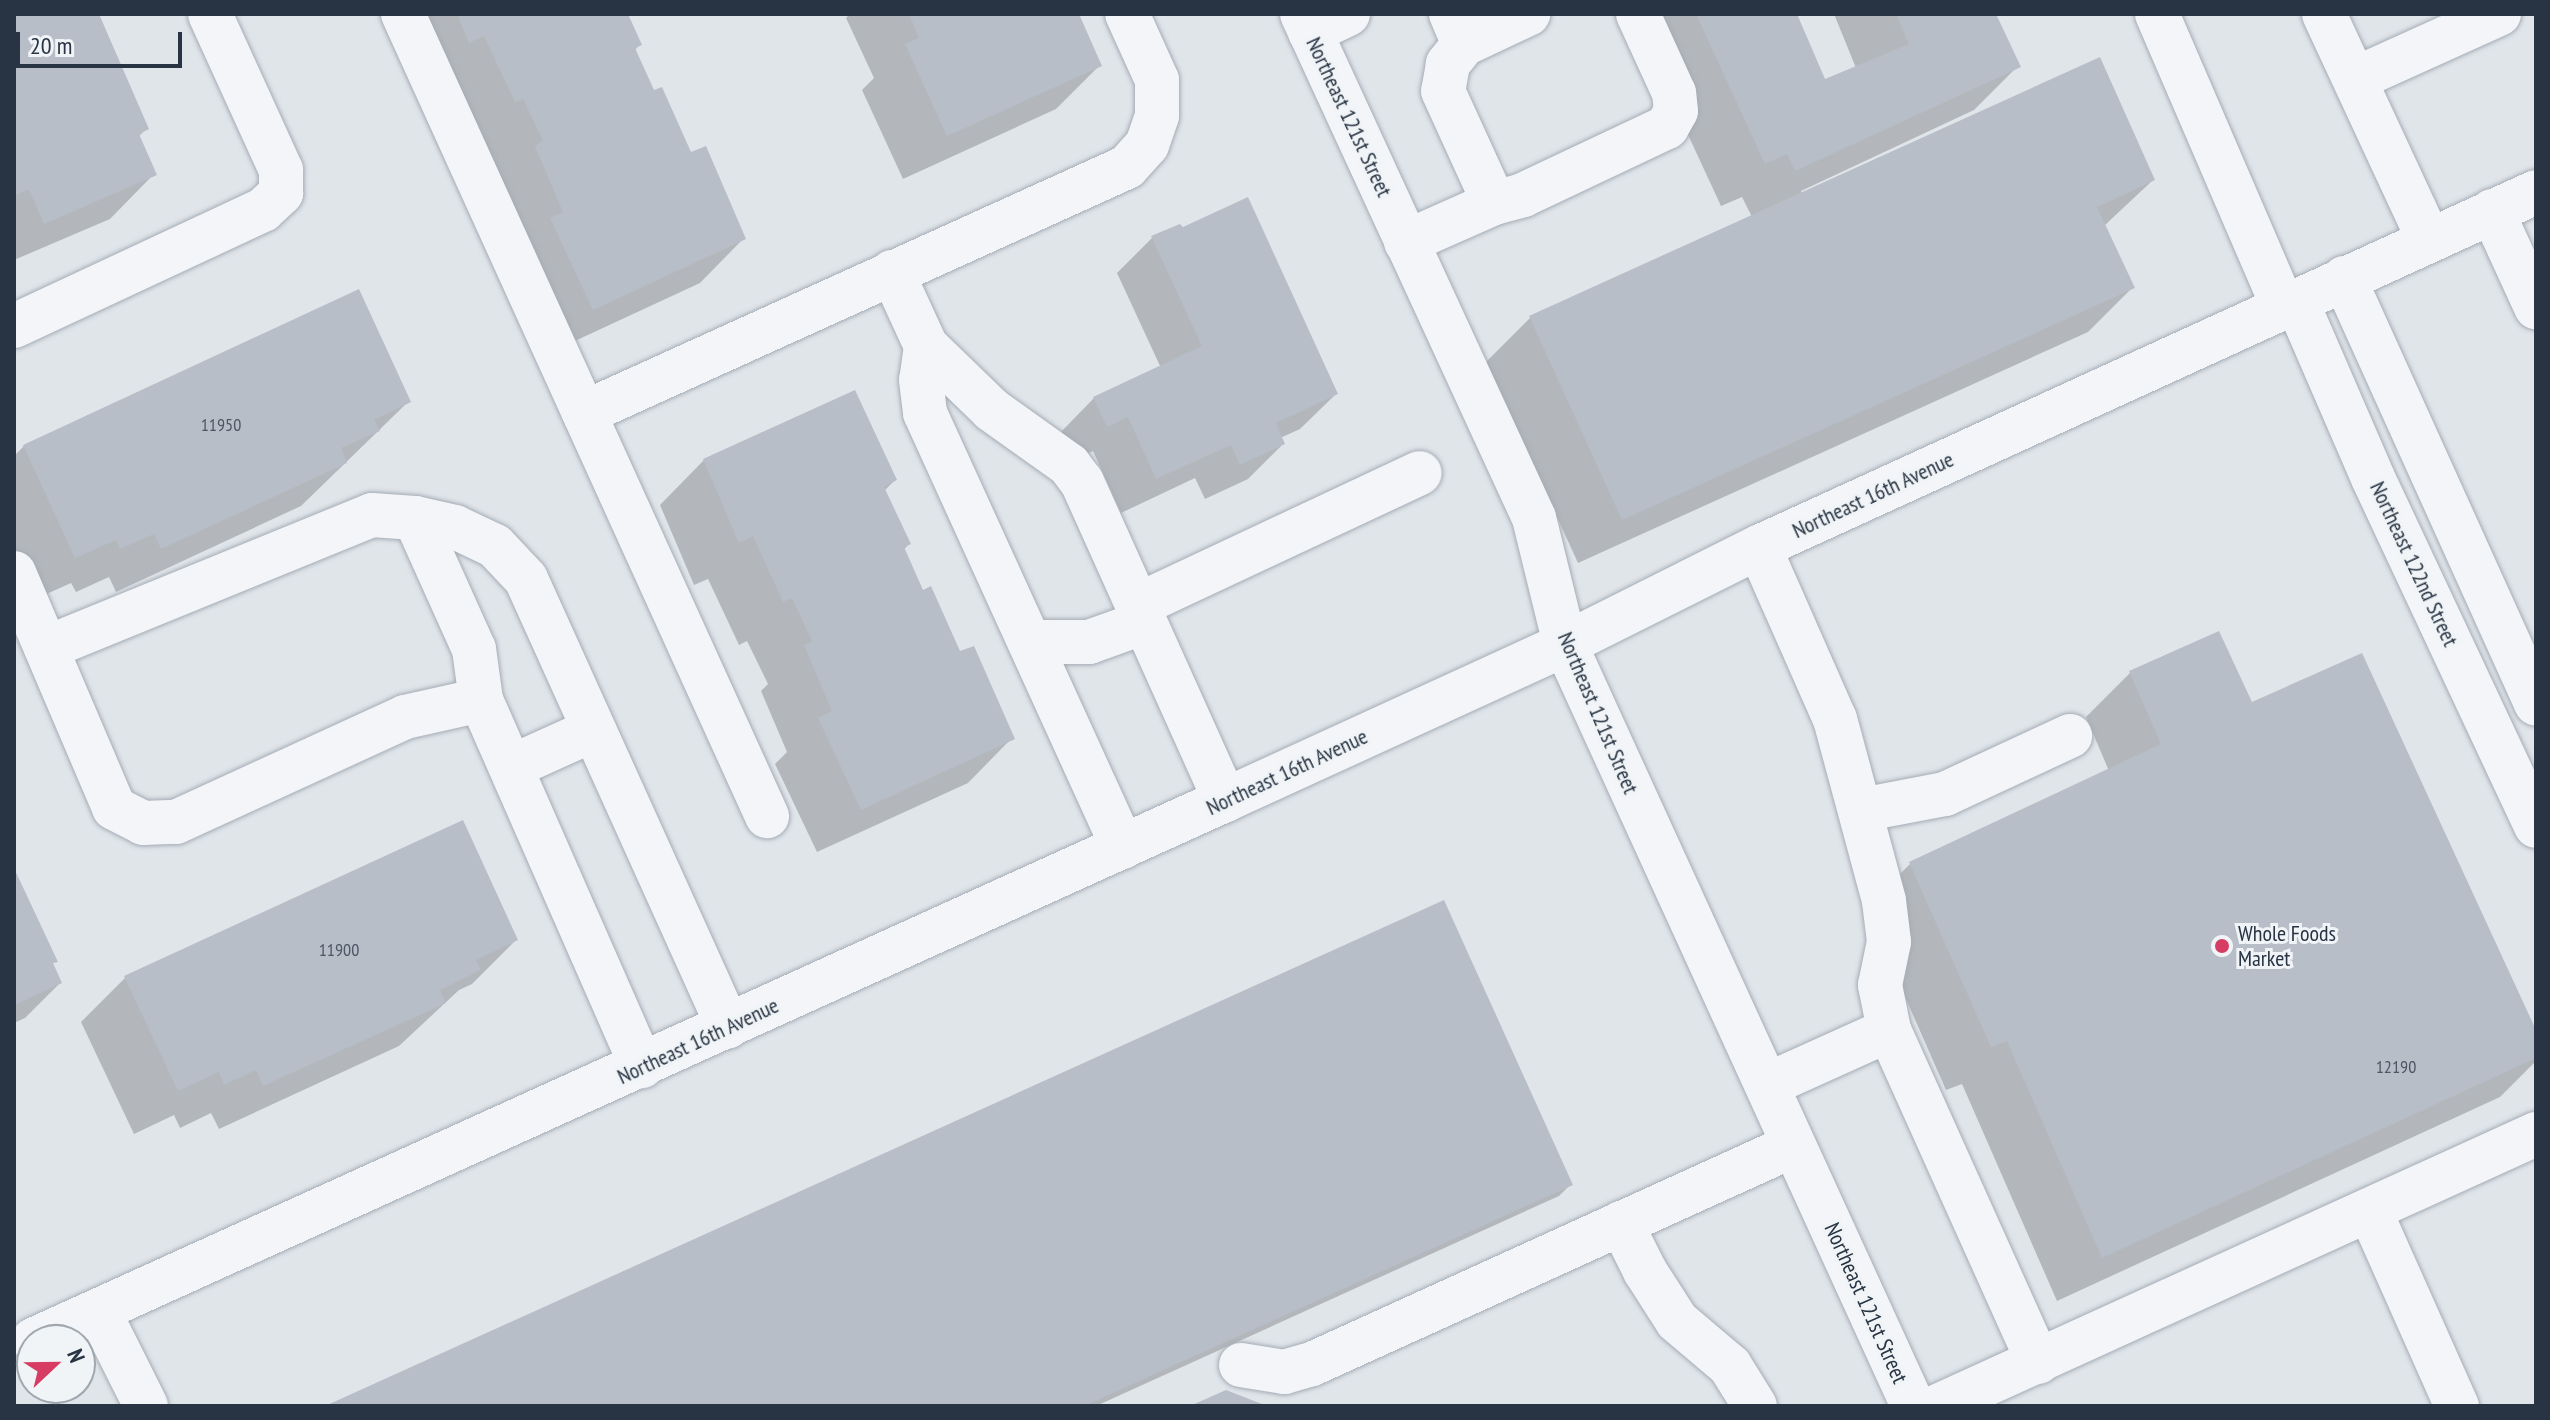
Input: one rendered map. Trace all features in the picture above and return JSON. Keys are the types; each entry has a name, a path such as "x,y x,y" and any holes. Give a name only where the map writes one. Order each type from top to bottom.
{"street":[{"path":"14,326 263,210 281,193 281,170 210,14"},
{"path":"403,14 767,816"},
{"path":"584,413 1127,167 1147,145 1157,116 1157,80 1127,14"},
{"path":"1494,203 1443,91 1458,29 1528,14"},
{"path":"1406,242 1494,203 1523,195 1667,127 1676,111 1674,93 1638,14"},
{"name":"Northeast 122nd Street","path":"2157,14 2289,303 2536,826"},
{"path":"2324,14 2429,240"},
{"path":"2355,79 2441,26 2499,14"},
{"name":"Northeast 121st Street","path":"1320,20 1406,242 1534,518 1565,644 1913,1406"},
{"name":"Northeast 16th Avenue","path":"70,1324 1123,847 1565,644 1759,547 2536,192"},
{"path":"2492,211 2536,307"},
{"path":"892,272 926,346 992,410 1069,465 1082,482 1225,800"},
{"path":"2344,278 2534,694 2484,712"},
{"path":"926,346 921,380 925,413 1123,847"},
{"path":"1030,642 1089,642 1138,605 1420,473"},
{"path":"46,648 372,515 415,518 455,527 495,546 526,579 728,1027"},
{"path":"415,518 474,649 481,700 642,1066"},
{"path":"1759,547 1835,719 1861,810 1884,901 1889,942 1880,985 1889,1030 2038,1362"},
{"path":"14,573 114,808 143,823 176,822 405,717 481,700"},
{"path":"511,767 593,730"},
{"path":"1861,810 1945,794 2070,736"},
{"path":"1767,1085 1889,1030"},
{"path":"1938,1406 2536,1134"},
{"path":"1241,1365 1284,1372 1312,1364 1794,1145"},
{"path":"2370,1211 2457,1406"},
{"path":"1621,1223 1645,1271 1677,1321 1730,1366 1755,1406"},
{"path":"99,1312 146,1406"}],"building":[{"path":"14,14 99,14 149,129 139,134 157,175 44,224 29,189 14,196"},
{"path":"457,14 628,14 642,45 635,48 654,90 662,87 691,152 706,146 746,239 593,310 550,218 563,212 535,146 543,140 523,99 515,102 484,36 469,43"},
{"path":"909,14 1079,14 1102,66 947,136 905,44 919,38"},
{"path":"1696,14 1797,14 1825,79 1909,44 1896,14 1996,14 2021,67 1795,171 1787,154 1765,164"},
{"path":"2100,57 2155,180 2097,207 2135,288 1622,520 1529,316"},
{"path":"1248,197 1338,394 1276,423 1285,444 1240,465 1231,445 1156,479 1128,417 1107,427 1093,397 1202,346 1151,236 1180,224 1183,227"},
{"path":"359,289 411,402 374,420 380,431 341,448 347,463 161,549 154,534 120,549 116,540 75,558 23,445"},
{"path":"855,390 897,480 884,487 911,544 904,547 923,590 931,586 960,651 974,646 1015,739 861,810 818,718 832,711 804,645 812,641 792,598 783,602 753,536 739,543 703,459"},
{"name":"Whole Foods Market","path":"2219,631 2252,702 2362,653 2536,1030 2536,1058 2102,1258 2007,1041 1991,1047 1909,862 2161,744 2129,671"},
{"path":"463,820 518,940 476,960 481,970 440,990 446,1003 263,1086 256,1070 224,1085 219,1072 178,1091 124,976"},
{"path":"14,868 58,962 53,963 62,983 14,1005"},
{"path":"1444,900 1573,1185 1084,1406 325,1406"},
{"path":"1226,1390 1267,1406 1190,1406"}],"place":[{"name":"Whole Foods Market","path":"2222,946"}]}
